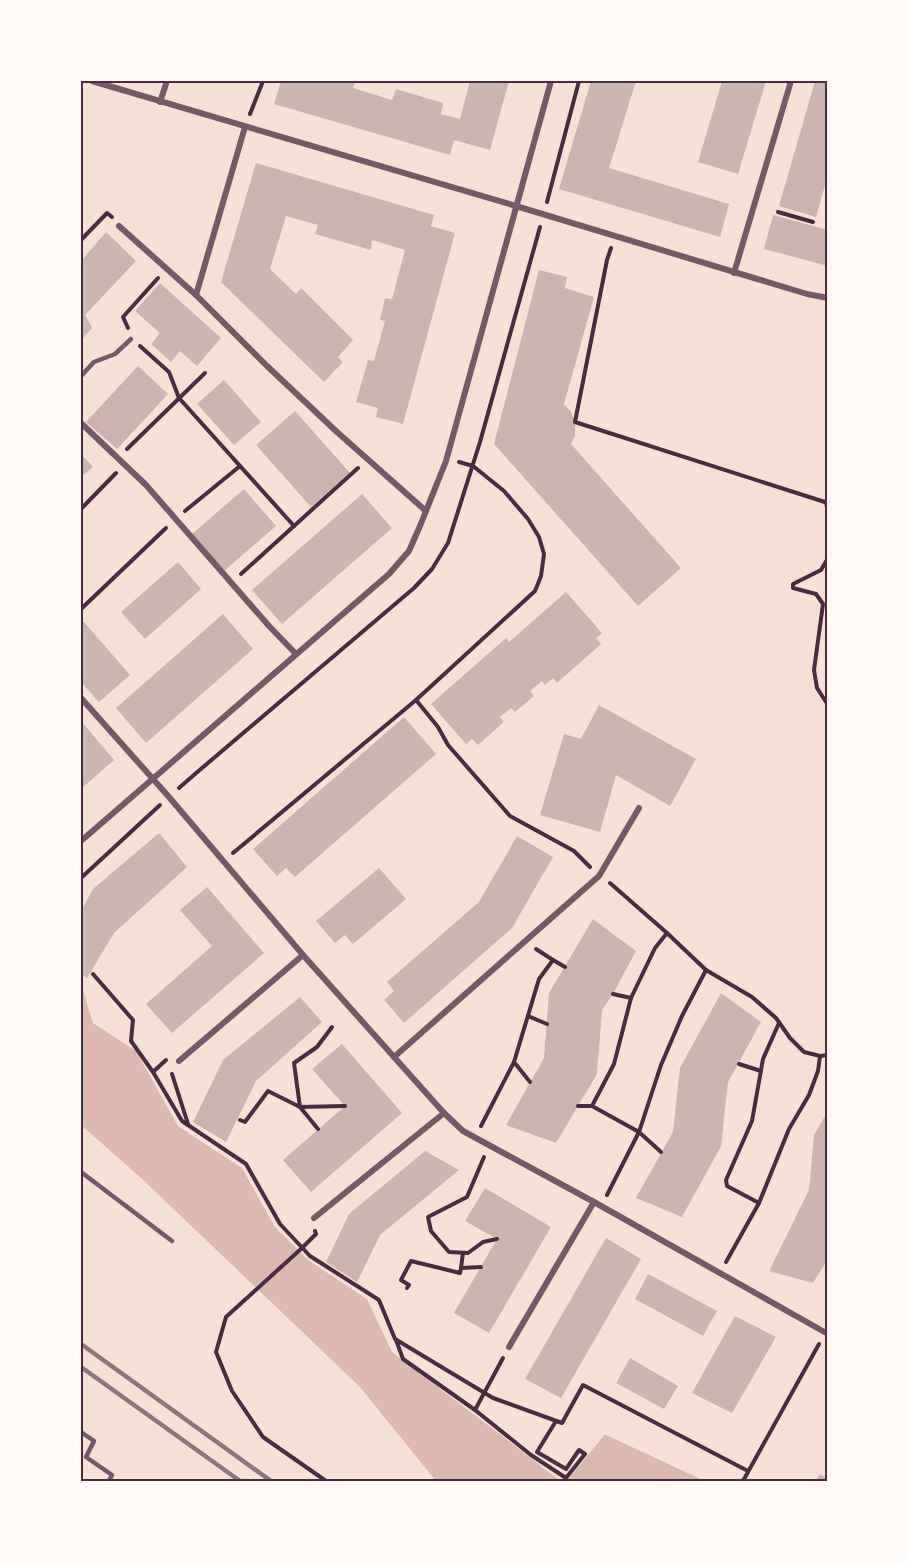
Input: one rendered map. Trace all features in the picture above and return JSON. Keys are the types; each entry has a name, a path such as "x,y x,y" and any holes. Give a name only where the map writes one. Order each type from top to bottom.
{"street":[{"path":"92,81 734,273 828,298"},
{"path":"160,102 167,81"},
{"path":"81,841 389,574 409,551 447,458 551,81"},
{"path":"734,273 791,81"},
{"path":"196,295 245,127"},
{"path":"119,225 196,295 267,366 426,511"},
{"path":"81,423 125,464 176,518 296,654"},
{"path":"81,698 153,778 303,955 444,1113 463,1131 602,1206 827,1334"},
{"path":"394,1057 599,876 639,808"},
{"path":"179,1061 303,955"},
{"path":"314,1218 444,1113"},
{"path":"509,1347 594,1202"}],"lane":[{"path":"81,376 94,362 115,354 131,339"},
{"path":"81,1172 172,1241"},
{"path":"81,1432 94,1441 86,1457 112,1475 109,1481"}],"path":[{"path":"245,127 263,81"},
{"path":"81,878 168,797 420,583 432,569 448,543 472,466 579,81"},
{"path":"778,212 813,222"},
{"path":"81,240 96,225"},
{"path":"607,260 575,422 827,502"},
{"path":"155,281 123,316 131,339 169,372 179,398 294,526"},
{"path":"118,458 205,373"},
{"path":"223,861 416,700 535,591 541,576 544,554 539,537 528,519 504,491 472,466 447,458"},
{"path":"232,583 368,459"},
{"path":"81,510 125,464"},
{"path":"81,609 176,518 240,466"},
{"path":"828,496 828,513"},
{"path":"828,558 821,570 793,584 793,588 816,594 823,604 814,670 817,688 828,705"},
{"path":"416,700 438,727 448,745 510,816 574,851 599,876 667,933 706,970 752,997 779,1022 804,1052 820,1056 828,1054"},
{"path":"592,1106 614,1064 631,998 655,948 667,933"},
{"path":"526,942 565,967"},
{"path":"475,1137 514,1062 539,980 553,960"},
{"path":"602,1206 639,1132 661,1065 682,1016 706,970"},
{"path":"93,974 133,1020 131,1041 153,1072 182,1121 246,1164 280,1224 310,1256 379,1300 403,1359 475,1410 531,1455 566,1478 585,1454 579,1450 566,1469 537,1452 556,1421"},
{"path":"613,993 631,998"},
{"path":"528,1016 547,1024"},
{"path":"759,1203 727,1186 726,1180 752,1121 763,1059 779,1022"},
{"path":"300,1107 294,1064 318,1047 332,1027"},
{"path":"720,1274 759,1203 789,1129 809,1095 818,1071 820,1056"},
{"path":"167,1059 189,1125"},
{"path":"514,1062 530,1082"},
{"path":"739,1064 761,1071"},
{"path":"153,1072 159,1066"},
{"path":"240,1120 245,1122 268,1090 300,1107 318,1130"},
{"path":"300,1107 345,1106"},
{"path":"578,1106 592,1106 639,1132 661,1152"},
{"path":"489,1145 467,1197 428,1218 431,1231 449,1252 468,1253 483,1242 497,1239"},
{"path":"314,1218 316,1234 226,1317 216,1352 232,1391 263,1437 326,1481"},
{"path":"407,1288 409,1285 401,1280 411,1261 460,1273 463,1253"},
{"path":"461,1268 481,1267"},
{"path":"743,1481 827,1334"},
{"path":"395,1339 493,1398 562,1423 583,1385 748,1471"},
{"path":"475,1410 509,1347"}],"shaded area":[{"path":"81,984 93,1023 136,1051 178,1126 242,1168 275,1227 308,1260 367,1299 392,1352 561,1481 436,1481 360,1387 140,1177 81,1125"},
{"path":"604,1434 705,1481 567,1481"}],"pier":[{"path":"604,1431 706,1478 708,1481 605,1434 567,1481 564,1481"},
{"path":"541,1463 564,1481 540,1466"}],"building":[{"path":"281,81 356,81 353,88 392,100 396,89 443,103 441,114 460,119 470,81 509,81 490,150 454,140 450,155 274,104"},
{"path":"591,81 636,81 609,168 729,204 720,237 559,189"},
{"path":"722,81 766,81 738,174 698,162"},
{"path":"815,81 828,81 828,175 816,217 779,206"},
{"path":"256,163 434,215 431,226 455,233 403,424 376,417 378,408 356,402 368,360 374,361 385,321 380,320 385,298 392,299 405,250 372,240 371,250 315,234 318,225 286,216 270,269 296,294 301,288 353,340 338,357 343,362 324,382 221,282"},
{"path":"773,215 828,230 828,266 764,249"},
{"path":"106,232 136,261 85,315 92,328 81,340 81,261"},
{"path":"539,270 567,277 565,288 594,297 564,404 571,412 575,422 575,436 571,444 681,568 638,606 494,444"},
{"path":"160,283 221,338 197,366 180,351 171,362 151,344 160,333 135,311"},
{"path":"138,366 168,394 117,449 86,422"},
{"path":"224,380 261,422 234,445 197,404"},
{"path":"295,411 350,473 311,507 256,445"},
{"path":"81,454 93,467 81,477"},
{"path":"244,489 276,526 224,571 192,534"},
{"path":"362,494 392,528 282,624 252,590"},
{"path":"178,562 201,589 145,639 121,612"},
{"path":"566,592 602,633 596,638 601,644 557,683 553,678 545,685 542,681 530,691 534,696 515,712 511,708 500,717 504,722 478,745 472,739 466,744 431,704 506,638 509,642"},
{"path":"223,614 253,649 146,743 116,708"},
{"path":"84,622 130,675 99,702 81,682 81,625"},
{"path":"599,705 696,759 670,806 616,775 600,832 540,815 564,734 581,739"},
{"path":"404,717 436,754 295,877 286,868 277,876 253,849"},
{"path":"81,721 114,760 81,789"},
{"path":"159,833 187,867 114,933 87,978 81,974 81,911 93,889"},
{"path":"517,836 553,857 512,928 404,1023 384,1000 394,991 387,982 479,902"},
{"path":"379,868 406,899 353,944 345,935 335,943 316,921"},
{"path":"207,887 264,953 172,1033 146,1004 212,946 180,910"},
{"path":"593,919 636,951 602,1010 597,1074 556,1143 506,1125 544,1058 549,993"},
{"path":"721,993 761,1022 728,1082 721,1146 682,1217 636,1198 673,1132 680,1068"},
{"path":"300,997 322,1022 256,1081 226,1142 193,1122 223,1060"},
{"path":"342,1044 402,1113 311,1192 283,1160 345,1106 312,1069"},
{"path":"828,1111 828,1259 813,1283 769,1271 809,1190 814,1135"},
{"path":"425,1151 459,1170 380,1235 357,1282 326,1262 349,1214"},
{"path":"485,1188 551,1227 489,1333 454,1313 497,1239 465,1221"},
{"path":"606,1238 641,1259 561,1398 525,1379"},
{"path":"648,1274 717,1311 703,1336 635,1299"},
{"path":"735,1316 776,1337 732,1413 692,1393"},
{"path":"630,1358 678,1386 664,1409 616,1383"},
{"path":"828,1472 828,1481 816,1481 820,1474 825,1477"}],"railway":[{"path":"81,1344 271,1481"},
{"path":"81,1367 240,1481"}]}
